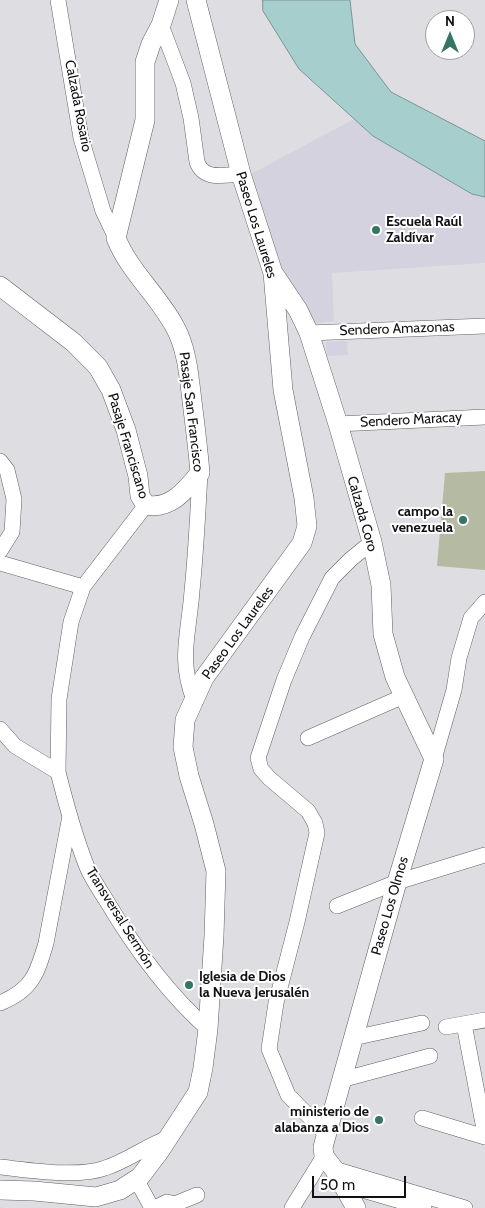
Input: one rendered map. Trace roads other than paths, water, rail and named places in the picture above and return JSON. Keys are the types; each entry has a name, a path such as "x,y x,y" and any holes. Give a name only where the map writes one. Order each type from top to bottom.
{"street":[{"name":"Calzada Rosario","path":"58,0 81,138 103,211 116,238"},
{"path":"116,238 145,120 145,62 169,0"},
{"name":"Paseo Los Laureles","path":"0,1190 96,1197 120,1190 140,1176 159,1152 198,1092 208,1029 216,871 189,776 183,747 185,720 204,678 302,543 306,526 304,498 283,390 273,274 241,174 196,0"},
{"path":"161,24 182,83 191,118 196,162 199,169 205,174 212,176 241,174"},
{"name":"Pasaje San Francisco","path":"116,238 128,260 165,309 177,329 189,369 200,473 192,594 184,652 187,683 194,700"},
{"name":"Calzada Coro","path":"273,274 298,310 309,333 338,424 372,542 381,585 383,634 395,677 434,759"},
{"name":"Pasaje Franciscano","path":"0,286 73,342 98,367 111,390 126,430 138,476 140,496 146,505"},
{"name":"Sendero Amazonas","path":"309,333 485,326"},
{"name":"Sendero Maracay","path":"338,424 485,416"},
{"path":"0,461 6,470 14,499 12,532 0,551"},
{"path":"146,505 157,507 174,499 188,488 200,473"},
{"name":"Transversal Sermón","path":"146,505 83,587 71,622 59,699 58,772 70,816 88,869 118,919 154,971 186,1010 208,1029"},
{"path":"326,1134 288,1095 268,1049 276,1004 317,833 315,822 308,811 269,778 261,769 258,758 298,646 332,578 372,542"},
{"path":"0,563 83,587"},
{"name":"Paseo Los Olmos","path":"344,1175 323,1147 326,1134 397,882 454,690 459,658 471,618 485,602"},
{"path":"308,738 404,696"},
{"path":"0,729 15,746 58,772"},
{"path":"0,1003 15,997 31,982 40,962 46,943 70,816"},
{"path":"336,906 397,882 485,855"},
{"path":"446,1027 485,1020"},
{"path":"353,1038 422,1022"},
{"path":"422,1118 485,1135 464,1024"},
{"path":"341,1080 430,1056"},
{"path":"0,1167 55,1172 81,1172 103,1169 132,1157 153,1143 168,1138"},
{"path":"344,1175 429,1205 465,1208"},
{"path":"292,1208 344,1175"},
{"path":"344,1175 356,1208"},
{"path":"136,1179 153,1208 167,1202 175,1204 196,1195"}],"water":[{"path":"263,0 350,0 355,44 391,92 485,141 485,197 472,194 373,136 299,69 263,11"}],"place":[{"name":"Escuela Raúl Zaldívar","path":"376,230"},
{"name":"campo la venezuela","path":"463,520"},
{"name":"Iglesia de Dios la Nueva Jerusalén","path":"189,985"},
{"name":"ministerio de alabanza a Dios","path":"379,1120"}]}
